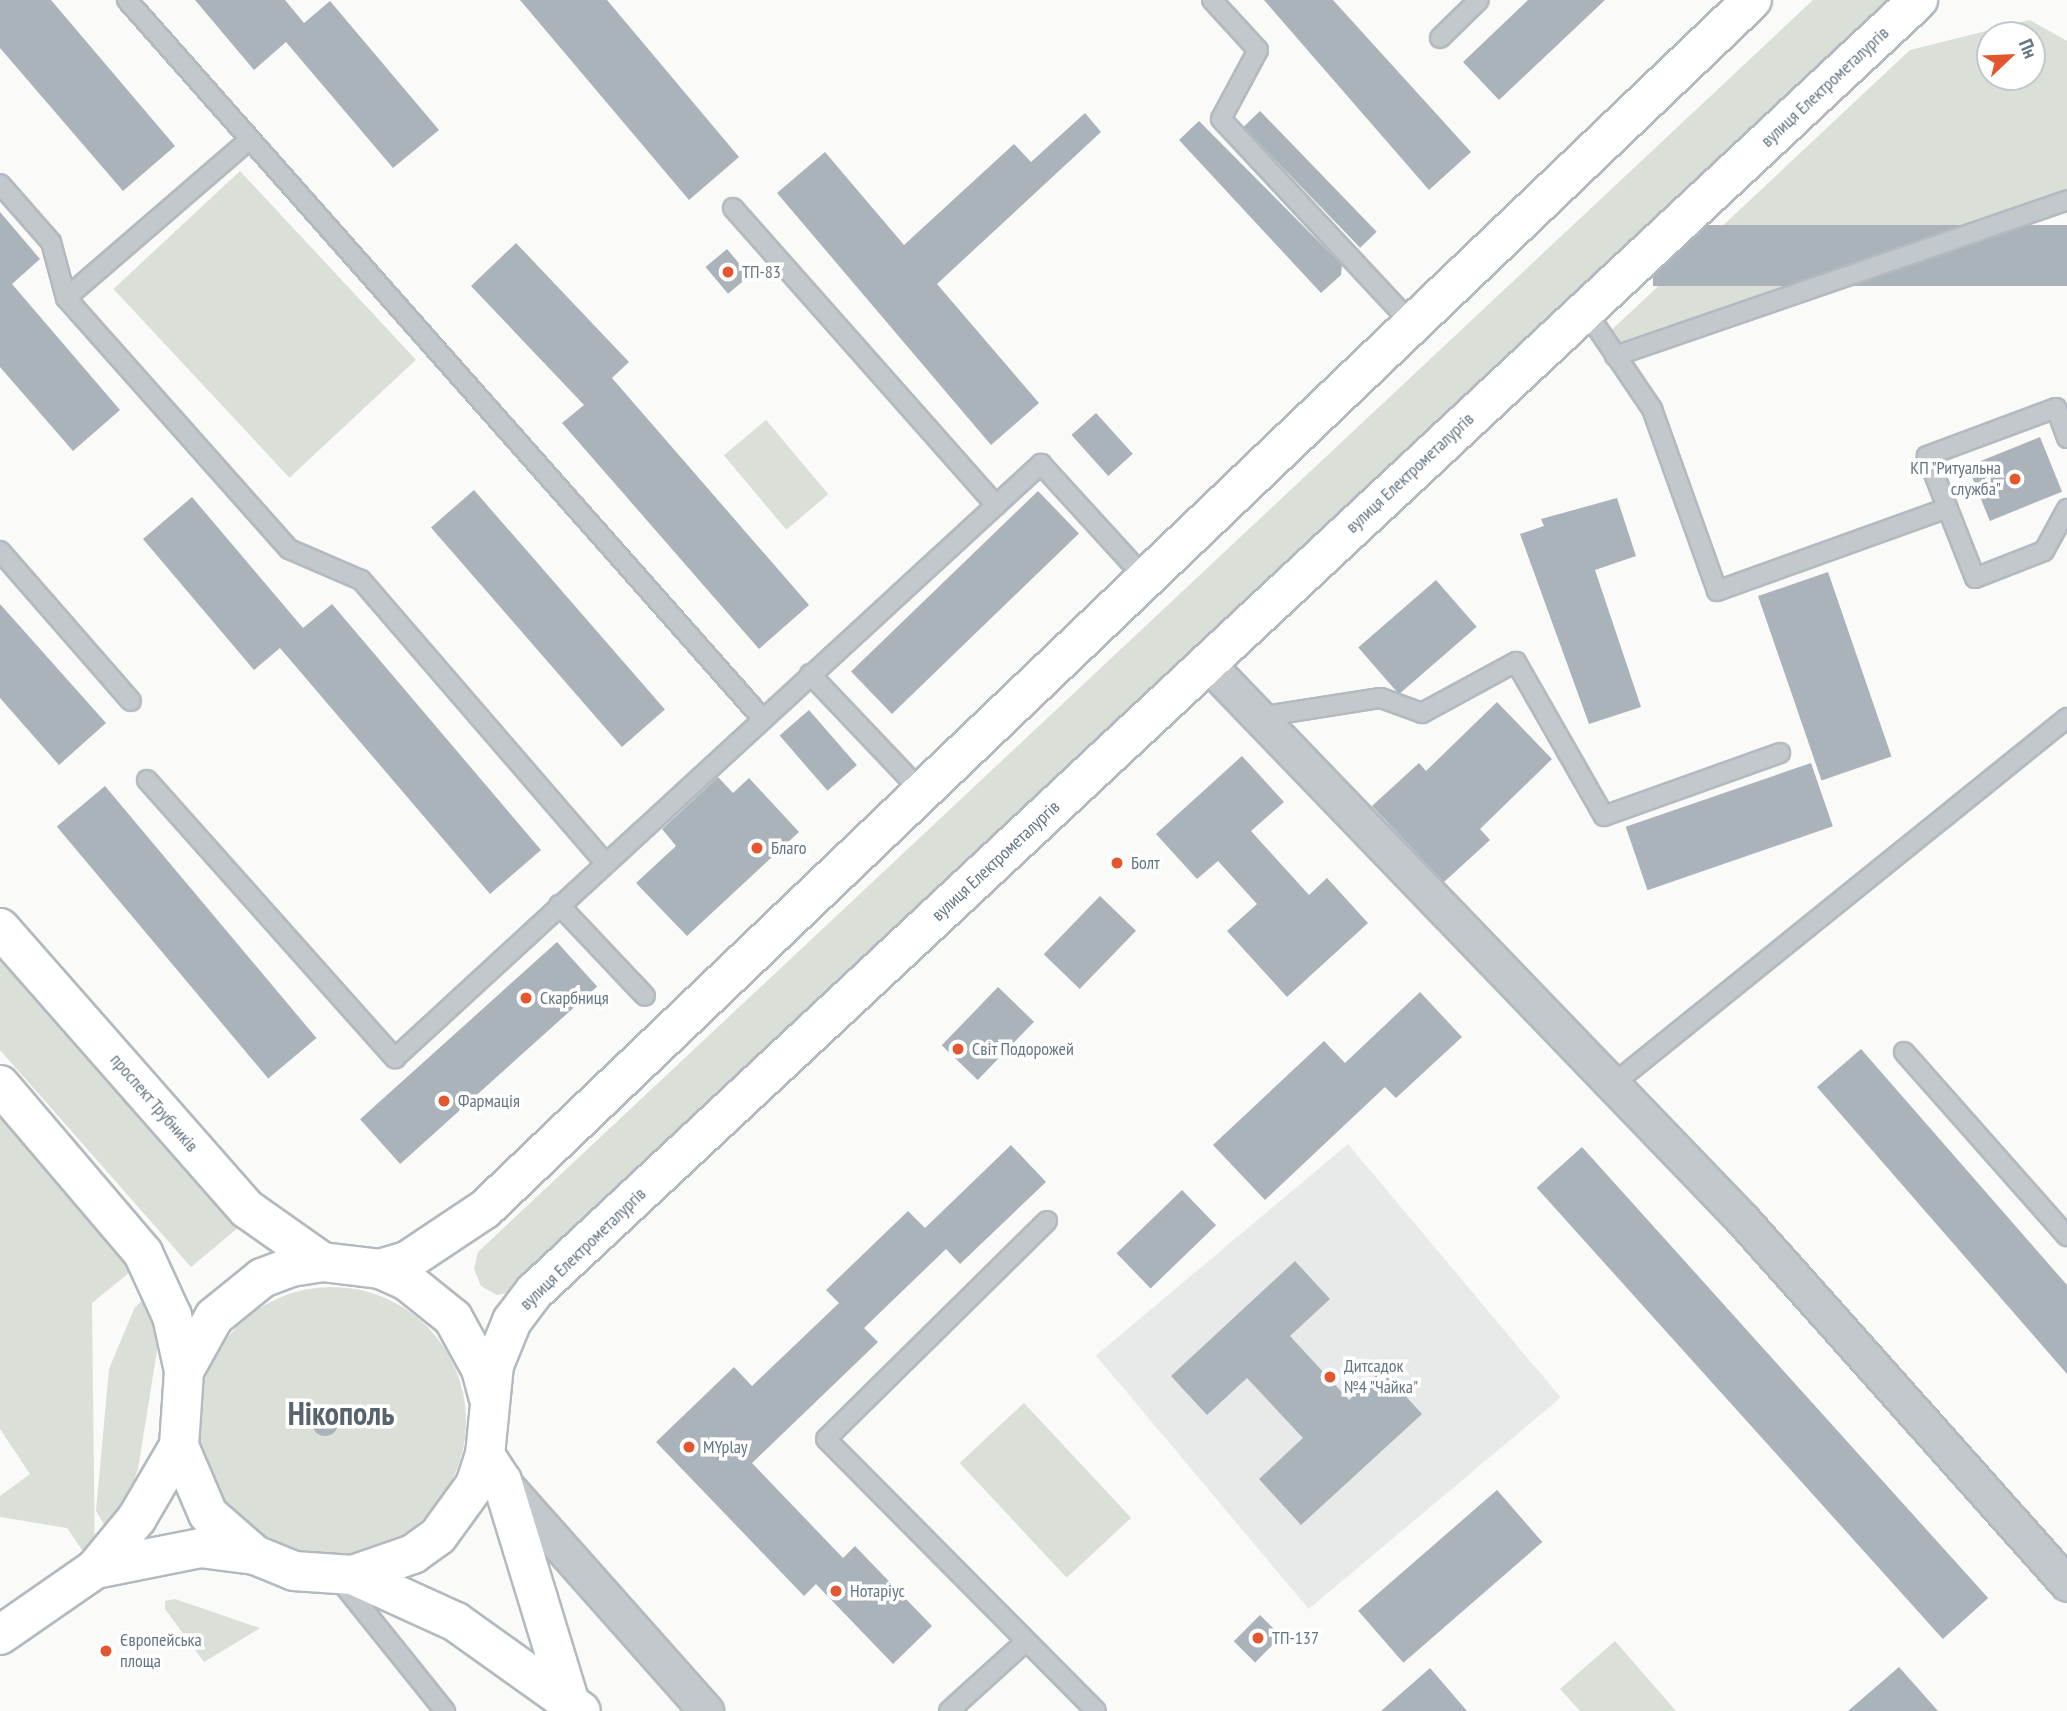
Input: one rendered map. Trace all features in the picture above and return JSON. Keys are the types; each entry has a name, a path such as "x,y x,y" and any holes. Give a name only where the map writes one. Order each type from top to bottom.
{"main road":[{"name":"вулиця Електрометалургів","path":"0,1635 95,1569 137,1518 179,1446 184,1371 214,1317 236,1295 262,1278 322,1262 380,1269 426,1253 485,1209 1752,0"},
{"name":"вулиця Електрометалургів","path":"95,1569 200,1548 255,1555 294,1571 344,1575 403,1559 438,1535 494,1468 488,1398 512,1321 535,1291 1917,0"},
{"name":"проспект Трубників","path":"0,928 247,1209 322,1262"},
{"path":"0,1085 143,1253 172,1316 184,1371"},
{"path":"380,1269 407,1280 453,1318 481,1369 488,1398"},
{"path":"179,1446 208,1514 255,1555"},
{"path":"494,1468 575,1704"},
{"path":"344,1575 456,1622 575,1704"}],"street":[{"path":"1207,663 1743,1220 2067,1584"},
{"path":"494,1468 706,1711"}],"lane":[{"path":"127,0 762,718"},
{"path":"1212,0 1258,50 1221,119 1412,324"},
{"path":"1440,38 1479,0"},
{"path":"66,298 250,139"},
{"path":"0,184 51,242 66,298 289,549 361,580 605,863"},
{"path":"1615,356 2067,200"},
{"path":"733,208 996,505"},
{"path":"1585,310 1651,408 1717,591 1947,508"},
{"path":"2067,439 2056,408 1927,456 1975,578 2044,551 2067,509"},
{"path":"146,780 395,1058 1041,464 1147,580"},
{"path":"0,551 131,701"},
{"path":"1259,717 1381,698 1422,713 1516,662 1604,816 1780,753"},
{"path":"810,674 923,793"},
{"path":"1612,1085 2067,718"},
{"path":"559,905 645,996"},
{"path":"1904,1052 2067,1236"},
{"path":"1047,1221 826,1439 1096,1711"},
{"path":"344,1575 445,1711"},
{"path":"949,1711 1025,1642"}],"shaded area":[{"path":"1813,0 1891,0 515,1291 497,1295 481,1286 474,1269 478,1252"},
{"path":"2046,29 2067,41 2067,200 1615,356 1603,338 1910,50 1976,34 1976,91 2046,91"},
{"path":"240,171 416,360 289,478 113,289"},
{"path":"766,420 828,494 786,530 724,455"},
{"path":"0,945 245,1222 191,1267 0,1050"},
{"path":"0,1114 135,1268 92,1303 95,1569 67,1528 0,1517 0,1496 30,1474 0,1429"},
{"name":"Дитсадок №4 \"Чайка\"","path":"1348,1144 1561,1398 1309,1609 1096,1355"},
{"path":"332,1287 383,1297 427,1326 456,1370 466,1421 456,1472 427,1516 383,1545 332,1555 281,1545 237,1516 208,1472 198,1421 208,1370 237,1326 281,1297"},
{"path":"150,1293 159,1338 138,1469 126,1506 105,1526 96,1511 109,1369 135,1307"},
{"path":"1024,1403 1131,1518 1067,1578 960,1463"},
{"path":"175,1599 260,1628 204,1662 165,1609 165,1601"},
{"path":"1615,1641 1676,1711 1580,1711 1560,1689"}],"building":[{"path":"0,0 51,0 175,146 123,191 0,48"},
{"path":"195,0 285,0 304,23 330,1 439,130 393,168 286,42 254,70"},
{"path":"520,0 607,0 739,157 689,200"},
{"path":"1264,0 1333,0 1471,152 1429,190"},
{"path":"1528,0 1605,0 1499,100 1463,62"},
{"path":"1260,111 1377,232 1360,248 1243,127"},
{"path":"1085,113 1101,132 937,284 1039,403 991,445 777,193 825,152 904,245 1014,144 1031,162"},
{"path":"1199,121 1342,265 1341,275 1321,293 1179,140"},
{"path":"0,212 40,259 12,284 120,410 73,451 0,367"},
{"path":"1653,225 2067,225 2067,286 1653,286"},
{"path":"516,243 629,362 612,378 809,605 759,649 562,423 584,405 471,286"},
{"name":"ТП-83","path":"727,249 749,276 728,294 706,267"},
{"path":"1096,413 1133,454 1108,476 1071,435"},
{"name":"КП \"Ритуальна служба\"","path":"2040,437 2062,492 1990,521 1968,466"},
{"path":"474,490 665,710 622,747 431,527"},
{"path":"1038,491 1079,533 892,714 851,672"},
{"path":"192,497 303,628 332,604 541,850 490,894 280,648 254,670 143,539"},
{"path":"1617,498 1636,556 1595,570 1641,707 1589,724 1520,534 1544,526 1541,519"},
{"path":"1828,572 1891,756 1822,780 1758,596"},
{"path":"1436,580 1477,627 1399,694 1358,648"},
{"path":"0,604 106,723 59,765 0,698"},
{"path":"1497,702 1552,759 1480,829 1490,840 1444,882 1372,806 1419,763 1426,771"},
{"path":"809,710 857,765 827,791 780,736"},
{"path":"1242,756 1284,802 1251,831 1309,895 1327,878 1368,923 1287,997 1227,931 1257,904 1218,861 1197,879 1156,834"},
{"path":"1811,763 1833,826 1647,890 1626,827"},
{"path":"718,777 733,793 749,778 799,832 687,936 636,883 676,846 662,829"},
{"path":"105,786 316,1038 268,1079 57,826"},
{"path":"1100,896 1136,931 1080,989 1044,954"},
{"path":"557,942 597,987 400,1164 360,1119"},
{"path":"998,987 1034,1022 978,1080 942,1045"},
{"path":"1420,992 1462,1037 1396,1098 1385,1087 1265,1200 1213,1145 1324,1041 1345,1063"},
{"path":"1861,1049 2067,1285 2067,1374 1817,1087"},
{"path":"1011,1145 1046,1182 960,1264 946,1249 864,1328 878,1342 752,1463 843,1558 855,1546 932,1626 893,1664 816,1584 804,1596 656,1442 734,1367 752,1386 839,1303 826,1290 908,1211 925,1228"},
{"path":"1582,1147 1988,1598 1943,1639 1537,1188"},
{"path":"1182,1190 1216,1225 1151,1288 1117,1253"},
{"path":"1295,1261 1330,1299 1290,1336 1349,1400 1382,1370 1422,1414 1301,1525 1259,1479 1303,1438 1247,1378 1207,1415 1171,1376"},
{"path":"325,1410 334,1414 338,1423 334,1432 325,1436 316,1432 312,1423 316,1414"},
{"path":"1497,1490 1542,1542 1403,1663 1358,1611"},
{"name":"ТП-137","path":"1260,1615 1281,1636 1255,1662 1234,1641"},
{"path":"1899,1667 1938,1711 1848,1711"},
{"path":"1430,1668 1467,1711 1381,1711"}],"place":[{"name":"ТП-83","path":"728,272"},
{"name":"КП \"Ритуальна служба\"","path":"2015,479"},
{"name":"Благо","path":"757,848"},
{"name":"Болт","path":"1117,863"},
{"name":"Скарбниця","path":"526,998"},
{"name":"Світ Подорожей","path":"958,1049"},
{"name":"Фармація","path":"444,1101"},
{"name":"Дитсадок №4 \"Чайка\"","path":"1330,1377"},
{"name":"MYplay","path":"689,1447"},
{"name":"Нотаріус","path":"836,1591"},
{"name":"ТП-137","path":"1258,1638"},
{"name":"Європейська площа","path":"106,1651"}],"district":[{"name":"Нікополь","path":"341,1413"}]}
